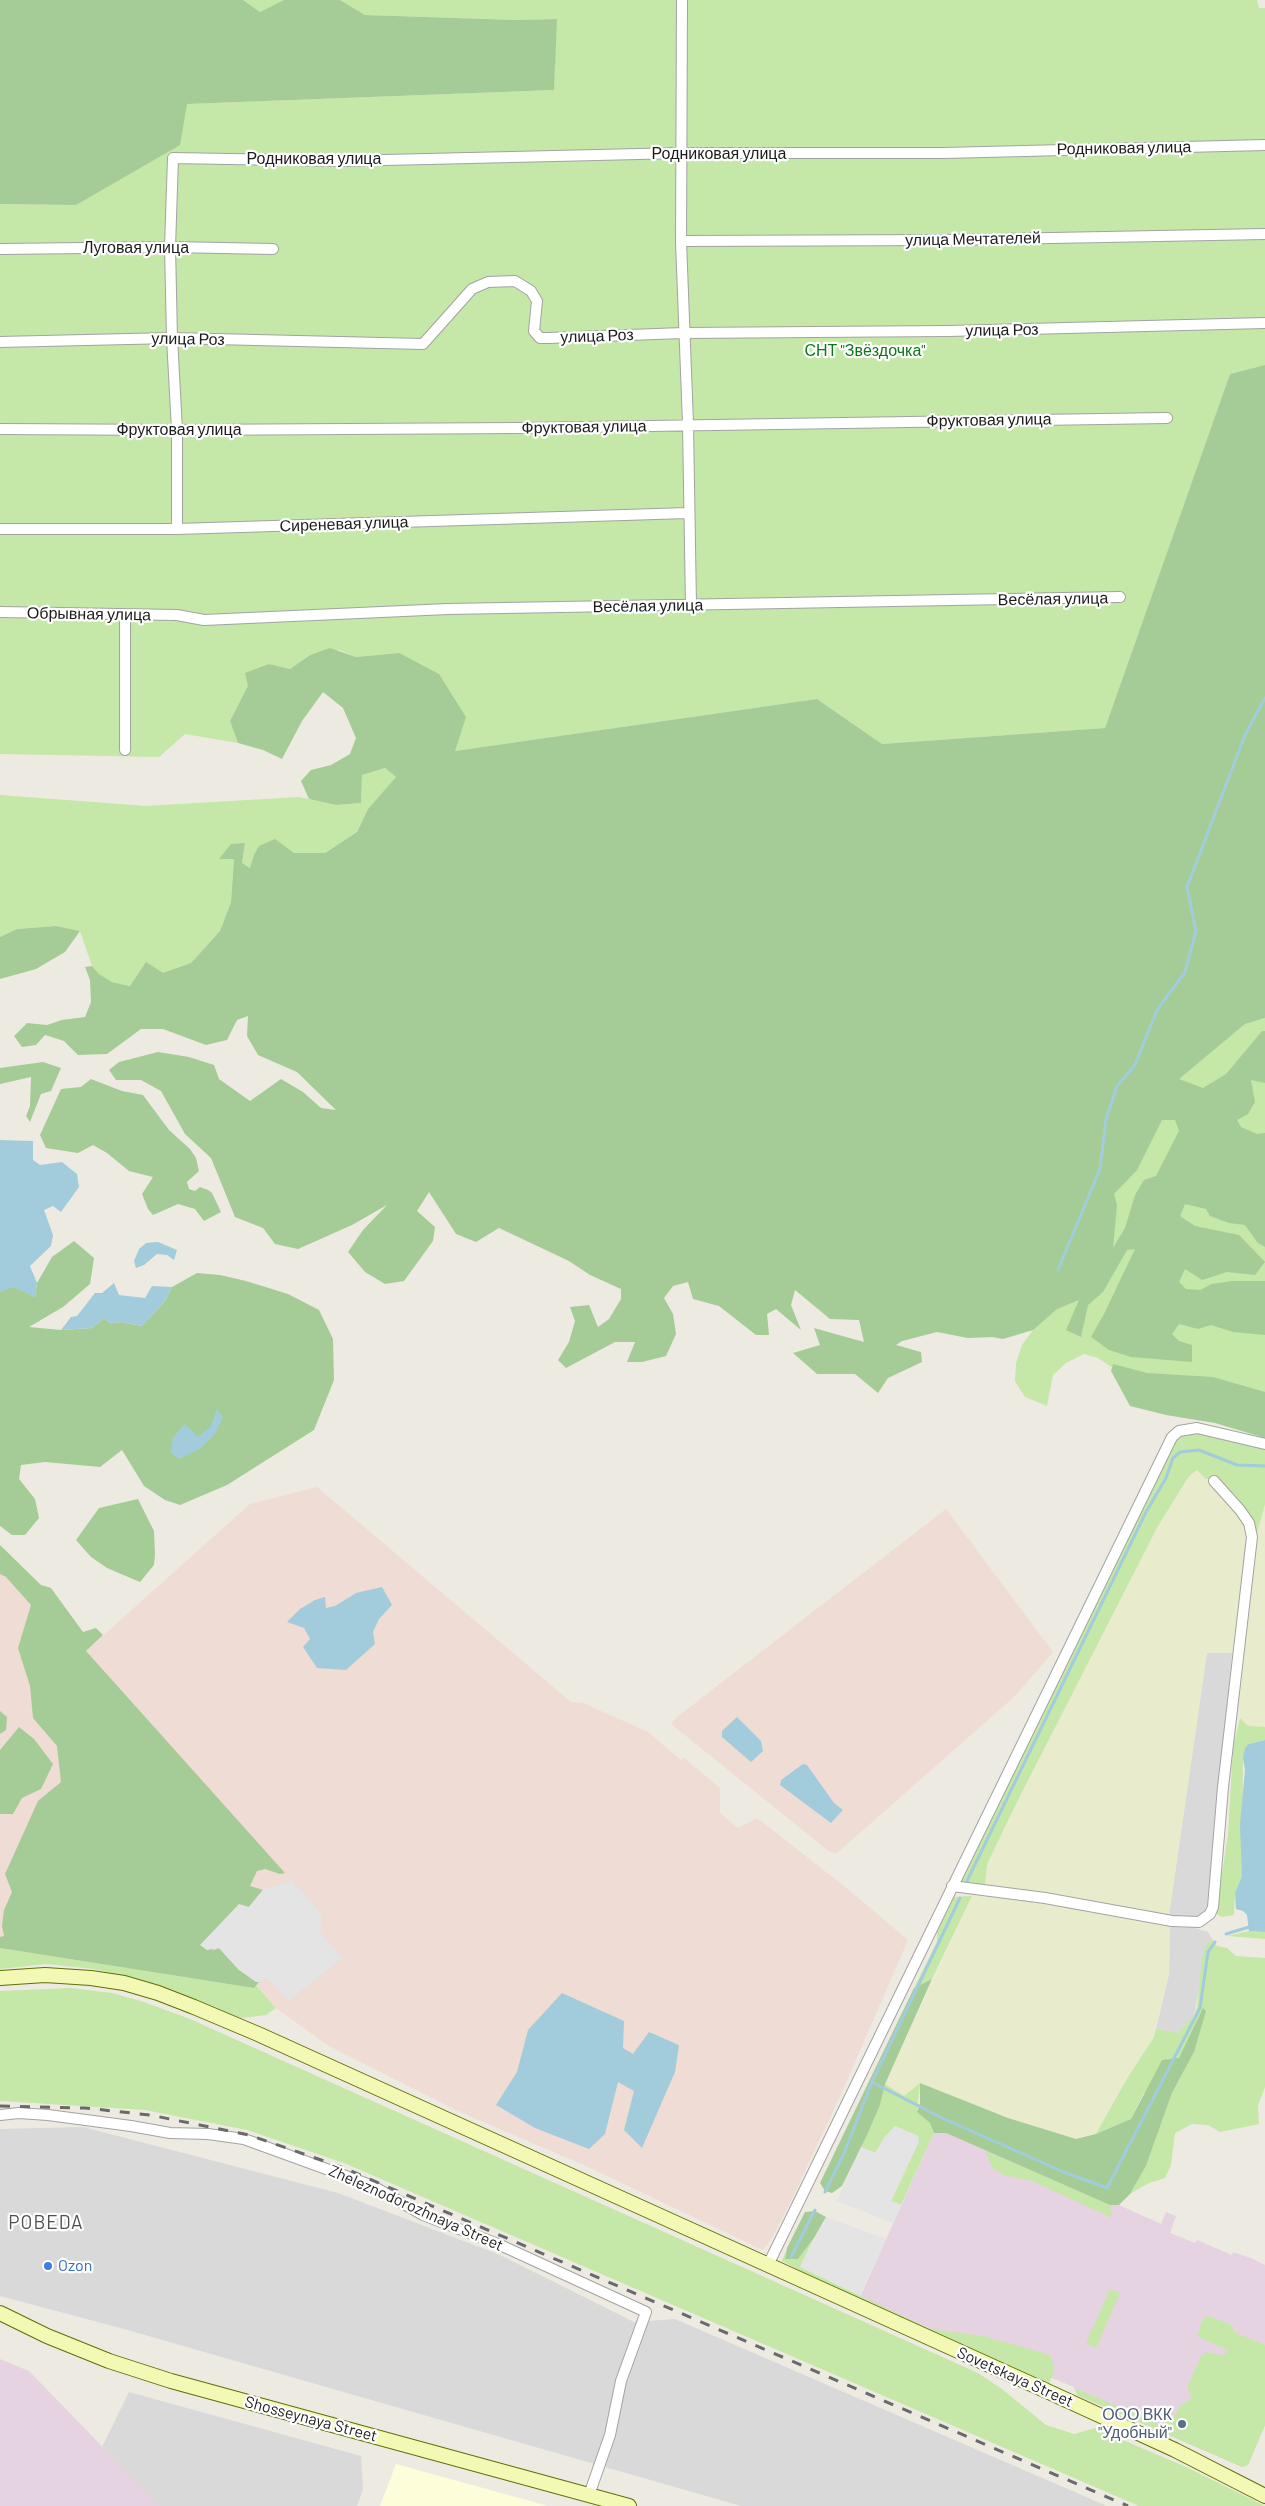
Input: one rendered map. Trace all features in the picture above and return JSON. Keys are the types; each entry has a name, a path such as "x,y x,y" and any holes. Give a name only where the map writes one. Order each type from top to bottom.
{"main road":[{"name":"Sovetskaya Street","path":"0,1978 46,1975 92,1978 124,1983 158,1993 258,2034 768,2265 1150,2439 1265,2496"},
{"name":"Shosseynaya Street","path":"0,2313 47,2336 109,2361 171,2381 629,2506"}],"street":[{"path":"682,0 680,242 688,424 691,606"},
{"name":"Родниковая улица","path":"170,247 173,158 343,161 681,154 944,153 1265,145"},
{"name":"улица Мечтателей","path":"680,242 1265,234"},
{"path":"170,247 172,338 178,430 177,529"},
{"name":"Луговая улица","path":"0,249 170,247 272,249"},
{"name":"улица Роз","path":"0,342 172,338 423,344 472,289 488,282 515,281 531,291 537,301 534,331 540,338 683,333 948,331 1265,323"},
{"name":"Фруктовая улица","path":"0,429 521,428 1167,418"},
{"name":"Сиреневая улица","path":"0,529 177,529 688,513"},
{"name":"Весёлая улица","path":"177,615 204,620 448,608 691,606 1120,597"},
{"name":"Обрывная улица","path":"0,612 177,615"},
{"path":"125,615 125,750"},
{"path":"768,2265 1172,1437 1179,1431 1197,1428 1265,1444"},
{"path":"952,1886 1046,1898 1172,1921 1199,1922 1210,1914 1213,1907 1223,1787 1252,1537 1249,1523 1214,1481"},
{"name":"Zheleznodorozhnaya Street","path":"0,2115 19,2113 48,2115 122,2124 170,2133 208,2134 244,2139 373,2186 424,2215 498,2244 646,2312 621,2381 610,2435 589,2495"}],"shaded area":[{"path":"1197,1470 1227,1499 1245,1523 1250,1543 1232,1653 1207,1653 1169,1915 985,1885 987,1864 1019,1798 1158,1526 1189,1476"},
{"path":"317,1487 571,1702 583,1703 648,1732 681,1760 684,1758 720,1788 720,1813 738,1828 757,1818 844,1886 908,1940 842,2092 789,2205 770,2241 763,2250 586,2166 458,2111 329,2046 276,2008 257,1985 254,1988 0,1948 0,1553 86,1651 250,1504"},
{"path":"1265,1504 1265,1727 1248,1726 1240,1718 1239,1699 1257,1533"},
{"path":"946,1509 1053,1652 1014,1697 837,1853 830,1852 671,1724 677,1717"},
{"path":"1207,1652 1232,1653 1207,1909 1200,1917 1189,1918 1169,1915"},
{"path":"292,1880 322,1915 320,1932 342,1958 289,2001 267,1978 261,1982 256,1982 239,1970 219,1948 207,1950 200,1945 239,1904 249,1907 263,1890"},
{"path":"972,1896 995,1896 1036,1902 1170,1927 1169,1974 1154,2037 1128,2077 1096,2134 1076,2139 911,2091 904,2096 885,2084"},
{"path":"1170,1927 1195,1928 1208,1932 1213,1940 1207,1944 1194,2016 1178,2033 1156,2029 1169,1974"},
{"path":"895,2126 918,2136 919,2142 891,2201 901,2205 893,2223 837,2201 861,2147 876,2153 884,2138"},
{"path":"83,2127 338,2193 500,2255 634,2322 675,2319 1107,2506 741,2506 124,2329 0,2296 0,2129"},
{"path":"934,2133 946,2133 1110,2205 1119,2205 1161,2224 1166,2212 1176,2216 1170,2233 1195,2243 1197,2240 1232,2255 1233,2252 1251,2258 1265,2265 1265,2425 1248,2465 1242,2467 1077,2395 1074,2387 1052,2378 1043,2380 860,2297"},
{"path":"826,2217 886,2239 860,2295 800,2267"},
{"path":"0,2359 29,2371 160,2506 0,2506"},
{"path":"129,2392 361,2456 363,2489 357,2506 159,2506 102,2447"},
{"path":"396,2464 548,2506 380,2506"}],"green space":[{"path":"0,0 243,0 260,12 284,0 340,0 365,15 516,20 557,19 554,90 187,104 180,145 76,205 0,204"},
{"path":"243,0 284,0 260,12"},
{"name":"СНТ \"Звёздочка\"","path":"340,0 1257,0 1259,8 1265,8 1265,365 1230,374 1105,728 882,744 817,699 455,751 399,653 356,657 339,650 310,655 290,669 269,664 249,686 230,721 238,743 185,734 159,757 0,754 0,204 76,205 187,104 554,90 556,19 516,20 365,15"},
{"path":"1265,365 1265,1018 1245,1024 1179,1079 1203,1088 1226,1074 1262,1031 1265,1031 1265,1083 1251,1080 1255,1102 1248,1114 1237,1120 1241,1127 1257,1134 1265,1133 1265,1247 1258,1243 1245,1225 1229,1223 1210,1216 1206,1209 1185,1204 1180,1216 1195,1226 1239,1235 1265,1262 1255,1275 1227,1272 1202,1280 1185,1269 1179,1282 1186,1289 1200,1290 1212,1284 1232,1281 1265,1281 1265,1335 1233,1332 1211,1325 1198,1329 1179,1324 1172,1334 1179,1341 1192,1345 1192,1362 1131,1357 1109,1350 1091,1337 1135,1249 1127,1250 1103,1292 1088,1305 1081,1337 1066,1330 1079,1300 1057,1309 1033,1330 1003,1339 992,1337 968,1338 937,1332 902,1341 896,1345 921,1352 922,1362 888,1378 878,1393 855,1374 817,1374 793,1353 820,1345 814,1328 864,1342 859,1320 830,1319 795,1290 791,1305 801,1330 776,1309 767,1314 769,1335 756,1335 719,1306 693,1299 688,1282 673,1286 664,1298 673,1314 676,1334 666,1356 642,1362 627,1362 635,1342 615,1342 566,1368 558,1360 569,1342 575,1321 570,1307 589,1305 598,1327 609,1319 621,1299 621,1289 590,1275 569,1261 499,1228 476,1242 456,1234 429,1192 417,1211 435,1227 433,1241 404,1281 385,1284 365,1272 348,1252 363,1230 387,1205 352,1225 298,1249 275,1244 263,1228 235,1217 211,1158 185,1134 161,1091 141,1080 116,1080 109,1070 119,1062 158,1052 189,1057 214,1065 219,1079 250,1101 281,1079 303,1092 321,1108 336,1110 297,1072 258,1055 247,1036 248,1016 237,1020 227,1040 206,1045 163,1029 141,1029 107,1054 78,1055 64,1041 45,1035 36,1045 22,1047 14,1036 27,1023 47,1025 62,1020 85,1017 91,1002 90,980 85,967 92,966 99,974 112,982 130,986 146,962 163,973 191,963 220,931 231,902 234,859 219,859 231,844 245,843 242,863 250,868 259,846 275,839 294,853 325,853 357,832 368,809 396,777 385,768 362,775 361,803 336,805 309,799 301,781 311,770 331,765 350,754 356,738 343,708 323,692 302,721 282,759 263,750 238,743 230,721 248,686 245,673 269,664 290,669 310,655 330,648 356,657 399,653 439,674 466,717 455,751 817,699 882,744 1105,728 1230,374","holes":["1162,1120 1175,1120 1179,1131 1156,1176 1144,1180 1135,1195 1125,1228 1113,1248 1117,1205 1114,1194 1137,1170"]},
{"path":"385,768 396,777 368,809 357,832 325,853 254,855 251,868 242,864 245,843 220,859 234,859 231,902 220,931 191,963 131,986 112,982 99,974 92,966 80,931 56,926 17,929 0,937 0,795 146,806 299,797 336,805 361,803 362,775"},
{"path":"56,926 80,931 65,952 36,969 0,979 0,937 17,929"},
{"path":"1265,1018 1265,1031 1262,1031 1229,1071 1265,1077 1265,1416 1117,1371 1098,1358 1084,1354 1066,1363 1053,1375 1047,1406 1025,1397 1015,1381 1016,1363 1022,1345 1033,1330 1179,1063 1194,1065 1245,1024"},
{"path":"43,1062 61,1068 51,1091 41,1094 30,1122 26,1116 30,1106 31,1077 0,1084 0,1068"},
{"path":"91,1079 122,1091 143,1095 169,1130 190,1149 196,1158 199,1171 187,1182 189,1189 195,1191 200,1187 208,1190 212,1193 221,1212 204,1221 195,1209 178,1204 153,1215 148,1209 142,1194 153,1177 129,1171 107,1153 93,1145 78,1153 46,1148 40,1135 61,1089 81,1087"},
{"path":"74,1241 94,1258 90,1284 63,1307 29,1327 61,1330 92,1328 104,1318 110,1323 121,1322 142,1326 165,1301 172,1287 197,1273 220,1275 246,1281 288,1294 319,1310 333,1339 334,1380 314,1430 227,1485 180,1505 165,1500 144,1486 122,1450 100,1467 45,1462 21,1465 19,1479 35,1499 39,1518 25,1535 12,1535 0,1526 0,1292 13,1286 35,1297 37,1283 52,1257"},
{"path":"1113,1364 1147,1373 1213,1377 1265,1392 1265,1438 1215,1423 1166,1415 1130,1406 1111,1371"},
{"path":"1197,1431 1265,1448 1265,1504 1257,1533 1253,1519 1236,1496 1217,1479 1206,1479 1197,1470 1189,1476 1158,1526 1019,1798 987,1864 985,1885 961,1882 1170,1448 1179,1436"},
{"path":"138,1499 154,1531 155,1555 154,1565 140,1582 107,1568 91,1557 76,1540 99,1508"},
{"path":"0,1545 41,1585 51,1588 83,1632 96,1628 103,1635 86,1651 285,1873 280,1874 265,1869 257,1871 250,1886 263,1890 212,1951 219,1948 239,1970 259,1982 254,1988 0,1948 0,1937 4,1936 2,1926 4,1910 12,1892 5,1874 38,1801 61,1782 57,1746 33,1718 30,1686 18,1648 31,1605 6,1577 0,1574"},
{"path":"0,1711 7,1717 6,1730 0,1734"},
{"path":"1240,1718 1248,1726 1265,1727 1265,1740 1249,1744 1243,1758 1242,1876 1235,1893 1234,1915 1222,1917 1216,1914 1228,1834 1233,1748"},
{"path":"19,1727 34,1739 53,1764 41,1789 22,1798 13,1814 0,1814 0,1750"},
{"path":"972,1896 932,1979 914,1988 937,1942 937,1930 953,1897"},
{"path":"1249,1931 1265,1932 1265,1939 1227,1936"},
{"path":"1213,1940 1217,1946 1227,1948 1236,1956 1265,1958 1265,2087 1258,2105 1259,2124 1220,2132 1208,2125 1192,2124 1175,2133 1171,2165 1165,2178 1149,2183 1130,2194 1146,2166 1172,2093 1194,2052 1179,2058 1143,2094 1131,2119 1096,2134 1128,2077 1154,2037 1156,2029 1178,2033 1194,2016 1197,2007 1202,1958 1207,1943"},
{"path":"0,1948 254,1988 256,1985 276,2008 266,2015 242,2018 229,2015 143,1981 94,1969 46,1964 0,1969"},
{"path":"932,1979 885,2084 880,2105 867,2135 842,2186 832,2193 825,2191 820,2183 914,1988"},
{"path":"70,1988 112,1993 144,2002 190,2019 978,2373 1002,2389 1046,2425 1074,2434 1095,2428 1186,2467 1265,2506 1139,2506 344,2163 247,2130 145,2110 0,2101 0,1991"},
{"path":"1203,2008 1206,2011 1194,2052 1172,2093 1146,2166 1130,2194 1119,2205 1110,2205 946,2133 934,2133 930,2123 917,2112 920,2103 920,2083 1008,2118 1076,2139 1096,2134 1131,2119 1162,2060 1179,2058"},
{"path":"920,2083 917,2112 930,2123 934,2133 901,2205 891,2201 918,2142 918,2136 895,2126 884,2138 875,2153 861,2147 880,2105 885,2084 904,2096"},
{"path":"986,2151 1110,2205 1112,2218 1032,2181 1003,2175 992,2168"},
{"path":"815,2211 826,2217 814,2238 798,2259 785,2259 787,2248 805,2212"},
{"path":"814,2238 800,2267 930,2329 983,2336 1050,2355 1054,2372 1049,2383 1039,2383 833,2288 782,2261 787,2248 785,2258 798,2259"},
{"path":"1110,2289 1120,2293 1096,2348 1086,2343"},
{"path":"1208,2316 1232,2325 1234,2332 1265,2345 1265,2425 1248,2465 1242,2467 1077,2395 1075,2388 1163,2426 1166,2420 1172,2422 1181,2404 1189,2401 1192,2396 1188,2386 1200,2358 1207,2352 1224,2356 1227,2350 1197,2336 1203,2319"}],"water":[{"path":"0,1140 33,1141 33,1160 40,1165 62,1162 77,1174 79,1187 61,1212 53,1206 44,1210 53,1235 51,1246 30,1266 37,1283 35,1297 13,1287 0,1292"},
{"path":"158,1242 177,1250 174,1260 167,1255 157,1254 144,1265 136,1268 134,1261 139,1249 146,1243"},
{"path":"114,1283 119,1295 145,1298 152,1286 172,1287 165,1301 142,1326 121,1322 110,1323 104,1318 92,1328 61,1330 71,1317 77,1316 95,1293 102,1293"},
{"path":"217,1409 223,1418 214,1435 201,1448 179,1459 171,1453 173,1437 185,1424 198,1437 211,1426"},
{"path":"382,1587 392,1605 379,1619 373,1632 375,1644 346,1670 317,1668 303,1647 310,1639 304,1628 287,1622 300,1609 315,1600 325,1597 326,1608 335,1606 356,1593"},
{"path":"737,1717 761,1741 763,1751 751,1762 722,1737 722,1731"},
{"path":"1265,1740 1265,1932 1249,1931 1247,1915 1243,1911 1236,1909 1235,1893 1242,1876 1240,1824 1245,1770 1243,1758 1245,1748 1249,1744"},
{"path":"803,1764 807,1765 834,1803 843,1810 831,1823 780,1785 781,1780"},
{"path":"562,1993 624,2021 623,2048 633,2054 649,2032 679,2045 675,2072 642,2148 624,2130 634,2091 618,2082 605,2134 589,2149 535,2128 496,2105 517,2072 528,2030"}],"waterway":[{"path":"1058,1270 1100,1169 1106,1119 1117,1086 1135,1065 1157,1010 1185,972 1196,931 1187,887 1245,735 1265,698"},
{"path":"967,1881 1146,1512 1166,1478 1173,1458 1180,1452 1199,1450 1237,1465 1265,1466"},
{"path":"825,2192 845,2151 872,2082 960,1898"},
{"path":"1226,1934 1249,1927"},
{"path":"872,2082 942,2118 1066,2173 1107,2188 1200,2008 1208,1952 1215,1942"},
{"path":"791,2257 815,2210"}],"railway":[{"path":"0,2106 85,2108 150,2115 249,2135 344,2168 1128,2506"}],"place":[{"name":"Ozon","path":"48,2266"},
{"name":"ООО ВКК \"Удобный\"","path":"1182,2424"}],"district":[{"name":"POBEDA","path":"46,2223"}]}
